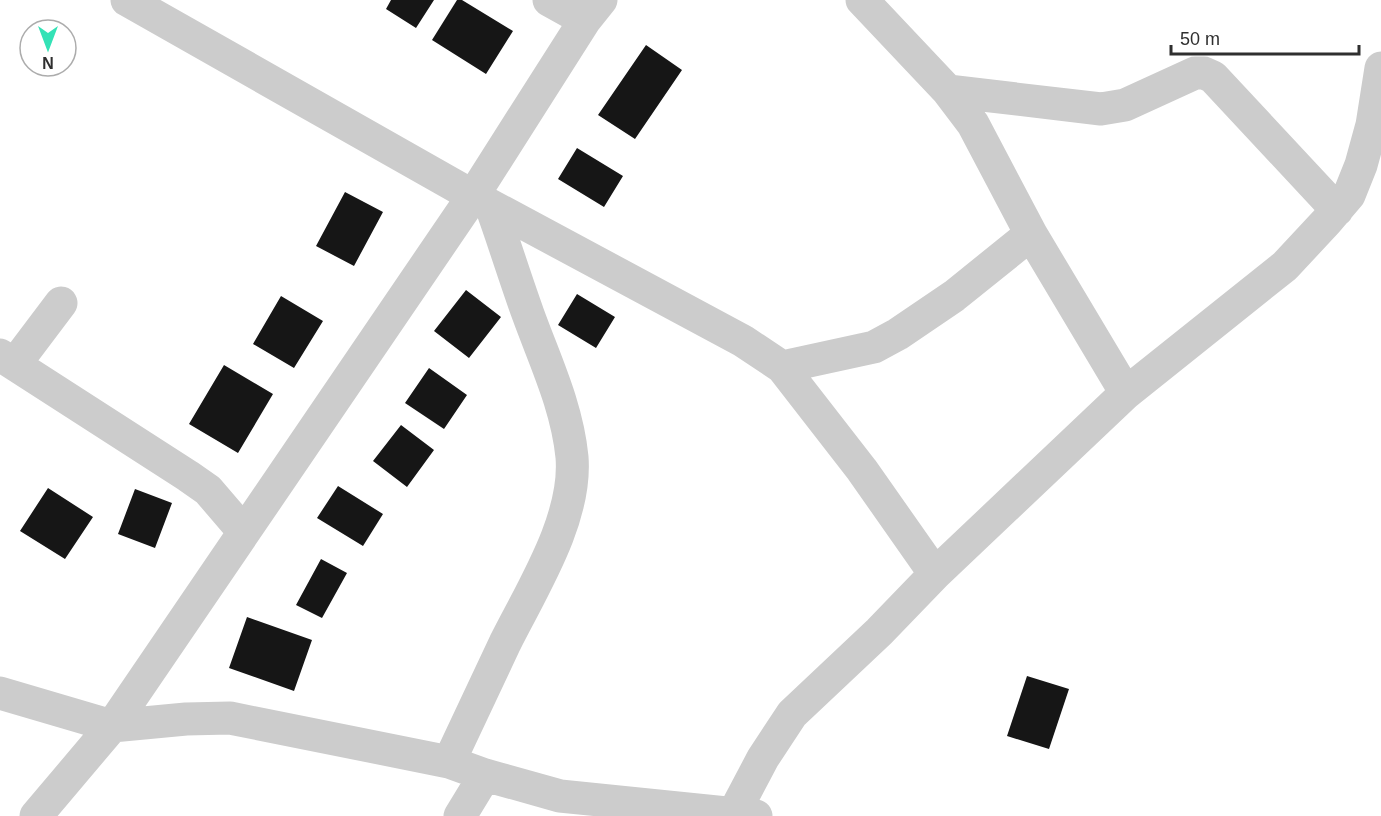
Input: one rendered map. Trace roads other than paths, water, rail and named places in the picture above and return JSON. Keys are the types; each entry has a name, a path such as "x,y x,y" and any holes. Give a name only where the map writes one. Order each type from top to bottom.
{"street":[{"path":"127,0 482,201 743,341 782,367 862,470 935,573"},
{"path":"36,816 112,726 244,532 482,201 593,10 549,0"},
{"path":"862,0 948,91 973,124 1031,234 1126,393"},
{"path":"0,693 112,726 186,719 230,718 448,762 560,796 745,815 763,758 792,714 879,632 935,573 1126,393 1284,266 1337,210 1349,195 1361,165 1372,125 1381,68"},
{"path":"948,91 1101,109 1125,105 1186,76 1204,73 1213,77 1337,210"},
{"path":"448,762 551,552 568,500 571,479 572,459 561,403 482,201"},
{"path":"782,367 874,347 898,334 954,296 1031,234"},
{"path":"61,303 8,360 189,476 208,490 244,532"},
{"path":"466,815 485,775"}]}
